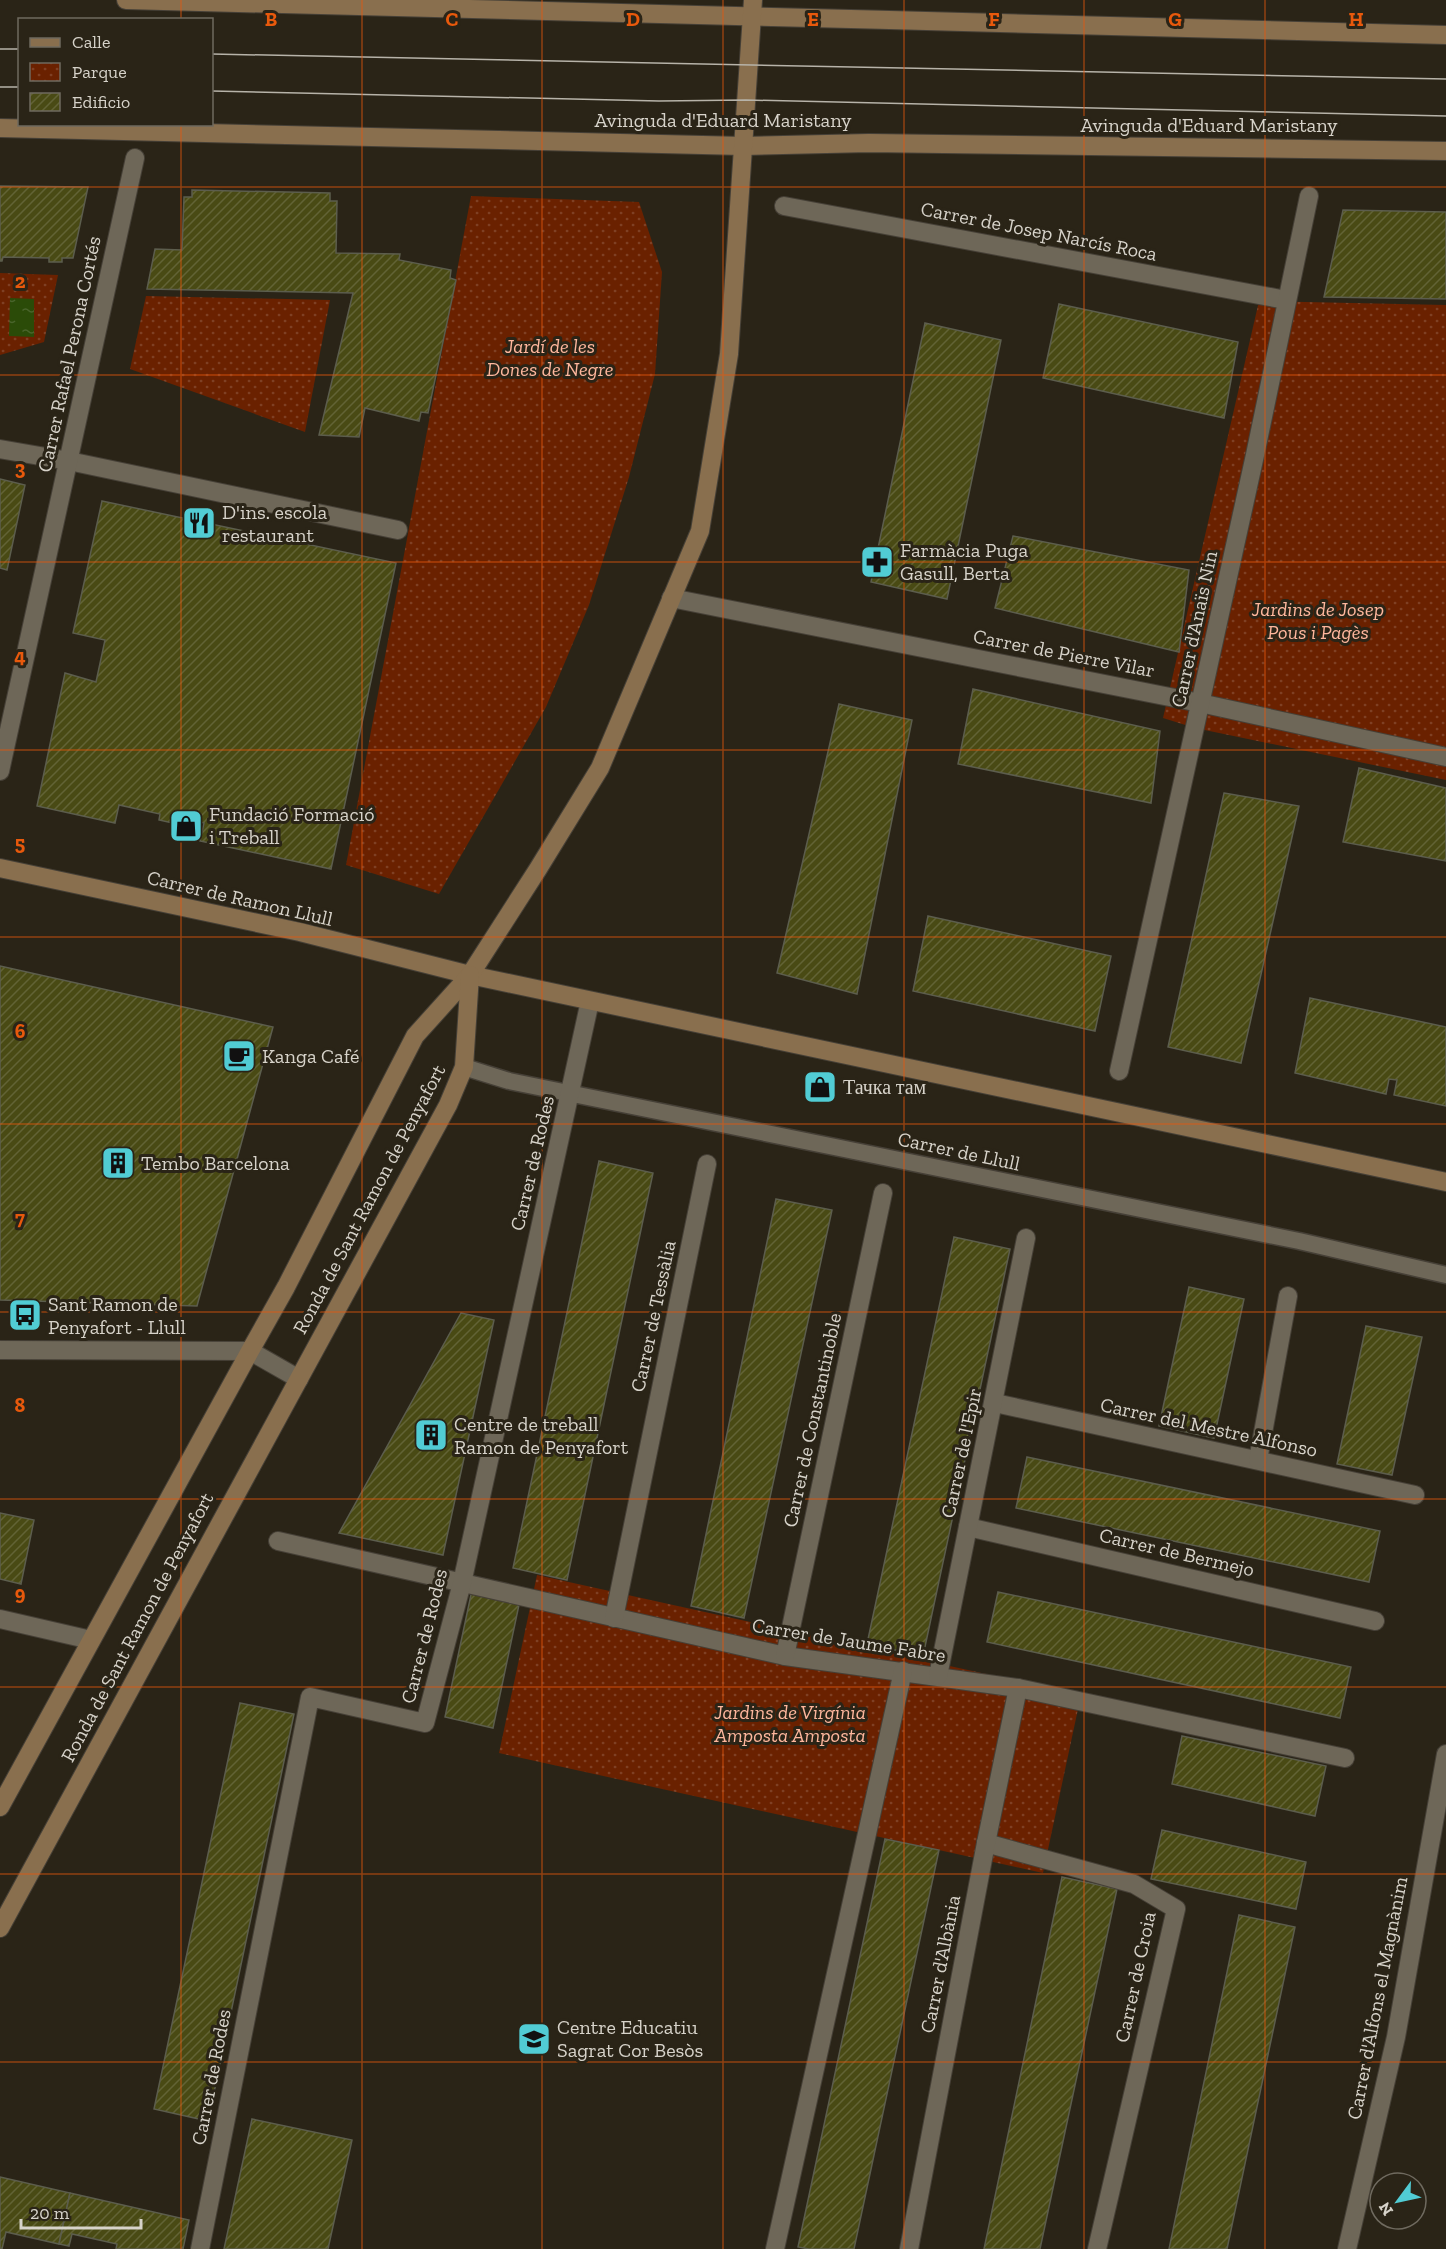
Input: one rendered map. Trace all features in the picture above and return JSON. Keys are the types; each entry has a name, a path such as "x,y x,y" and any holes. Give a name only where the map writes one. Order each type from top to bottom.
{"main road":[{"path":"126,0 609,11 753,8 1446,35"},
{"path":"753,8 729,354 700,531 600,768 470,975 1446,1182"},
{"name":"Avinguda d'Eduard Maristany","path":"0,128 743,146 869,143 1446,151"},
{"name":"Carrer de Ramon Llull","path":"0,868 300,932 470,975"},
{"name":"Ronda de Sant Ramon de Penyafort","path":"0,1928 448,1105 465,1067 470,975"},
{"name":"Ronda de Sant Ramon de Penyafort","path":"0,1807 286,1287 415,1036 470,975"}],"street":[{"name":"Carrer Rafael Perona Cortés","path":"0,771 135,158"},
{"name":"Carrer d'Anaïs Nin","path":"1119,1071 1255,455 1309,196"},
{"name":"Carrer de Josep Narcís Roca","path":"784,206 1286,300"},
{"path":"0,449 69,461 398,530"},
{"name":"Carrer de Pierre Vilar","path":"671,597 1200,703 1446,757"},
{"name":"Carrer de Rodes","path":"200,2249 310,1697 426,1723 462,1583 590,1000"},
{"name":"Carrer de Tessàlia","path":"614,1618 708,1164"},
{"name":"Carrer de Constantinoble","path":"785,1656 883,1193"},
{"name":"Carrer de l'Epir","path":"938,1676 995,1403 1026,1238"},
{"path":"1258,1460 1288,1296"},
{"path":"0,1350 250,1351 299,1378"},
{"name":"Carrer del Mestre Alfonso","path":"995,1403 1415,1495"},
{"name":"Carrer de Bermejo","path":"968,1527 1375,1621"},
{"name":"Carrer de Jaume Fabre","path":"278,1541 785,1656 1018,1688 1345,1758"},
{"path":"0,1619 91,1640"},
{"path":"775,2249 903,1671"},
{"name":"Carrer d'Albània","path":"909,2249 986,1843 1018,1688"},
{"name":"Carrer d'Alfons el Magnànim","path":"1347,2249 1396,2037 1446,1754"},
{"name":"Carrer de Croia","path":"986,1843 1134,1884 1176,1909 1097,2249"}],"lane":[{"name":"Carrer de Llull","path":"465,1067 509,1081 1299,1241 1446,1275"}],"green space":[{"name":"Jardí de les Dones de Negre","path":"471,196 639,202 662,272 655,374 629,477 589,605 546,707 439,894 346,865"},
{"path":"0,273 58,275 44,342 0,355"},
{"path":"146,296 330,300 305,432 130,369"},
{"name":"Jardins de Josep Pous i Pagès","path":"1259,301 1446,305 1446,780 1195,728 1163,718"},
{"name":"Jardins de Virgínia Amposta Amposta","path":"537,1575 1081,1695 1043,1873 499,1753"}],"water":[{"path":"10,298 34,299 34,337 9,336"}],"building":[{"path":"0,186 88,187 73,258 62,258 62,262 49,262 49,258 3,257 0,261"},
{"path":"192,190 330,193 330,201 337,201 336,253 400,254 399,260 451,270 450,278 456,280 428,413 421,412 419,421 365,408 359,437 319,435 353,293 147,289 155,249 182,250 184,197 192,197"},
{"path":"1343,210 1446,212 1446,299 1324,297"},
{"path":"1059,304 1238,342 1224,418 1043,378"},
{"path":"925,323 1001,340 947,599 871,582"},
{"path":"0,479 25,485 7,570 0,568"},
{"name":"Fundació Formació i Treball","path":"102,501 396,563 331,869 200,841 204,823 196,821 194,827 186,826 159,820 160,814 119,805 115,823 37,806 65,673 96,682 105,640 73,633"},
{"path":"1013,536 1189,570 1179,652 995,608"},
{"path":"973,689 1160,731 1151,803 958,764"},
{"path":"839,704 912,720 857,994 777,973"},
{"path":"1359,768 1446,788 1446,861 1343,842"},
{"path":"1224,793 1299,806 1241,1063 1168,1047"},
{"path":"928,916 1111,956 1095,1031 913,991"},
{"name":"Tembo Barcelona","path":"0,966 273,1027 197,1306 0,1300"},
{"path":"1310,998 1446,1027 1446,1106 1394,1095 1397,1080 1389,1079 1386,1094 1295,1073"},
{"path":"599,1161 653,1173 567,1580 513,1568"},
{"path":"776,1199 832,1210 744,1618 691,1606"},
{"path":"954,1237 1010,1249 923,1656 867,1644"},
{"path":"1189,1287 1244,1299 1214,1438 1159,1426"},
{"name":"Centre de treball Ramon de Penyafort","path":"461,1313 494,1320 443,1555 339,1533"},
{"path":"1366,1326 1422,1337 1392,1475 1337,1464"},
{"path":"1027,1457 1380,1531 1369,1582 1016,1508"},
{"path":"0,1513 34,1520 21,1584 0,1579"},
{"path":"472,1590 520,1600 493,1728 445,1717"},
{"path":"998,1592 1351,1667 1340,1718 987,1642"},
{"path":"240,1703 294,1714 208,2121 154,2109"},
{"path":"1182,1736 1326,1766 1315,1816 1172,1784"},
{"path":"1162,1830 1306,1862 1296,1909 1151,1879"},
{"path":"885,1839 939,1850 854,2249 798,2247"},
{"path":"1062,1877 1117,1889 1040,2249 984,2249"},
{"path":"1239,1915 1295,1927 1227,2249 1169,2249"},
{"path":"252,2119 352,2140 328,2249 224,2249"},
{"path":"0,2177 70,2193 59,2244 6,2232 2,2249 0,2249"},
{"path":"70,2193 189,2220 183,2249 116,2249 117,2244 72,2234 69,2246 59,2244"}],"tram line":[{"path":"0,49 18,49"},
{"path":"213,54 1446,79"},
{"path":"0,87 18,87"},
{"path":"213,91 659,101 746,100 1446,116"}],"place":[{"name":"D'ins. escola restaurant","path":"199,523"},
{"name":"Farmàcia Puga Gasull, Berta","path":"877,562"},
{"name":"Fundació Formació i Treball","path":"186,826"},
{"name":"Kanga Café","path":"239,1056"},
{"name":"Тачка там","path":"820,1087"},
{"name":"Tembo Barcelona","path":"118,1163"},
{"name":"Sant Ramon de Penyafort - Llull","path":"25,1315"},
{"name":"Centre de treball Ramon de Penyafort","path":"431,1435"},
{"name":"Centre Educatiu Sagrat Cor Besòs","path":"534,2039"}]}
